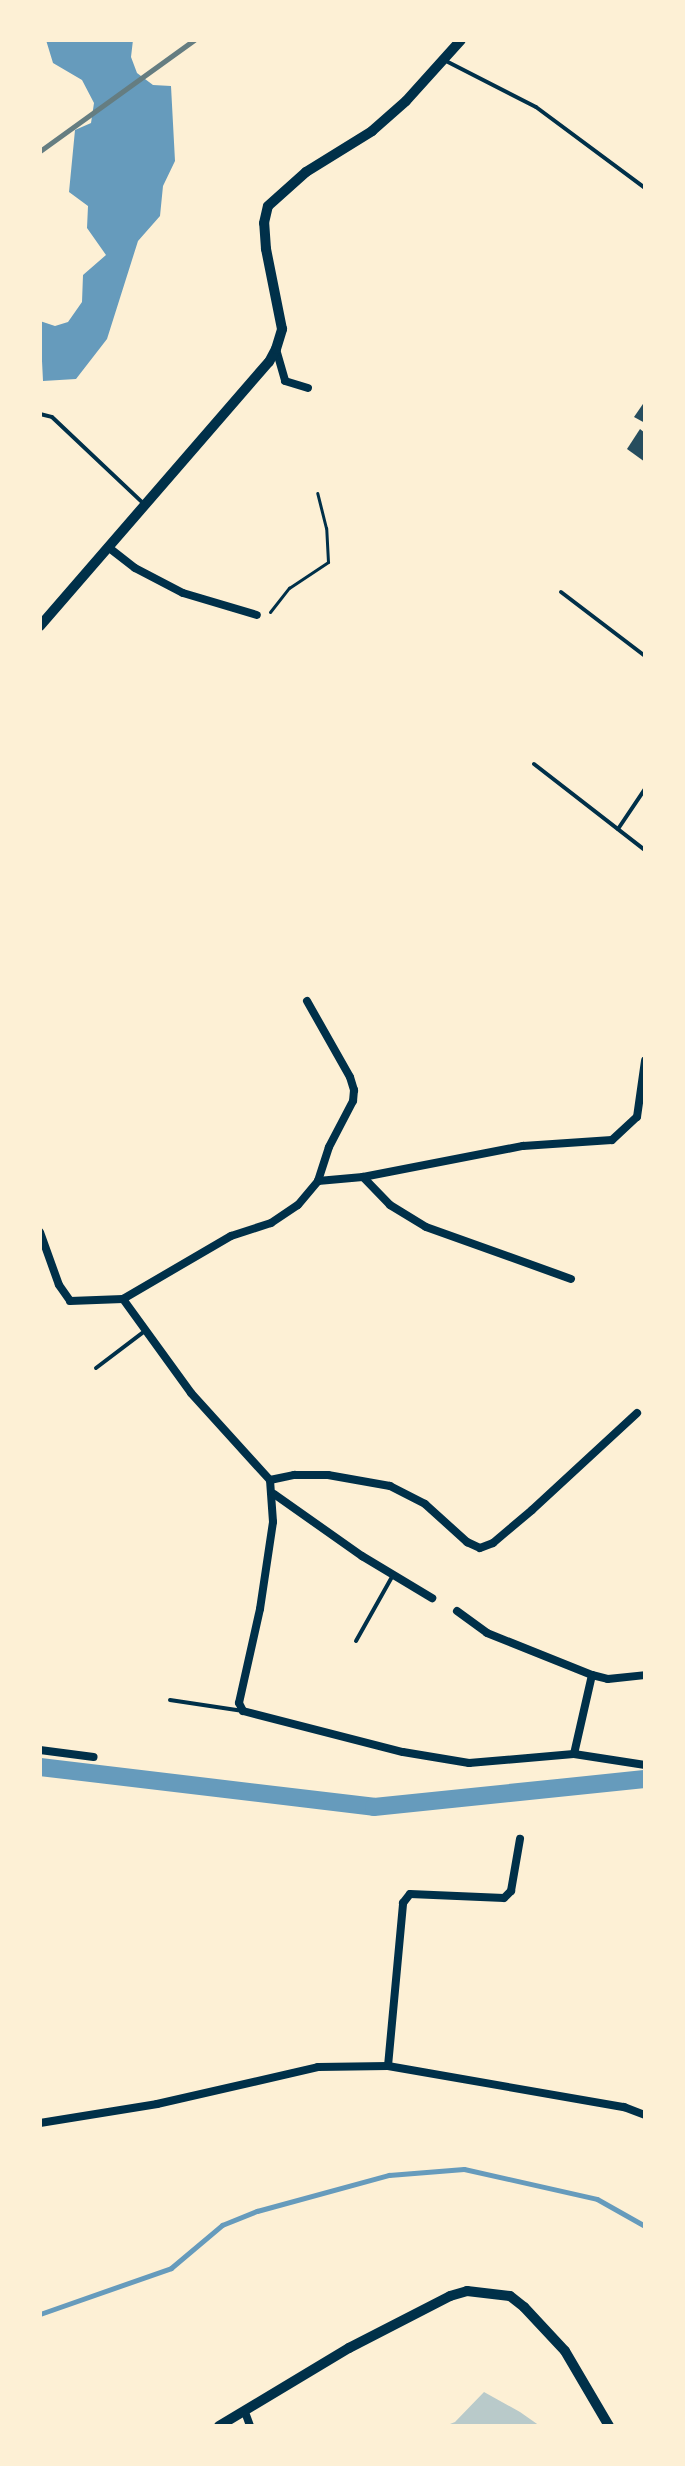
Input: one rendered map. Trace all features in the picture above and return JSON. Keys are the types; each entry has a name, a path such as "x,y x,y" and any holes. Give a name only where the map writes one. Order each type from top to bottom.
{"street":[{"path":"40,626 143,503 269,362 282,329 266,249 264,223 268,206 306,172 372,131 446,61 461,40"},
{"path":"276,349 285,381 308,388"},
{"path":"108,547 135,568 183,593 257,615"},
{"path":"40,1232 59,1285 70,1301 123,1299 145,1283 231,1236 271,1223 298,1205 318,1181 354,1090 350,1077 307,1001"},
{"path":"318,1181 363,1177 523,1146 612,1140 641,1115 645,1061"},
{"path":"363,1177 390,1205 426,1227 571,1279"},
{"path":"123,1299 191,1393 270,1480 274,1494 260,1609 239,1703 243,1711 403,1752 469,1763 574,1754 645,1765"},
{"path":"270,1480 328,1475 390,1486 425,1504 459,1535 480,1548 493,1543 532,1510 637,1413"},
{"path":"274,1494 432,1598"},
{"path":"457,1611 487,1633 592,1675 608,1679 645,1675"},
{"path":"574,1754 592,1675"},
{"path":"40,1750 94,1757"},
{"path":"388,2066 403,1903 410,1894 504,1898 511,1891 520,1839"},
{"path":"40,2123 157,2104 318,2067 388,2066 624,2107 645,2115"},
{"path":"219,2426 349,2348 450,2296 467,2291 510,2296 524,2307 565,2351 609,2426"},
{"path":"245,2412 250,2426"}],"lane":[{"path":"446,61 536,107 645,188"},
{"path":"40,414 52,417 143,503"},
{"path":"561,592 645,656"},
{"path":"534,764 645,850"},
{"path":"618,829 645,789"},
{"path":"96,1368 145,1331"},
{"path":"356,1641 393,1575"},
{"path":"170,1700 243,1711"}],"path":[{"path":"257,615 269,613 289,588 328,562 326,528 317,493"}],"shaded area":[{"path":"484,2392 540,2426 445,2426 455,2422"}],"water":[{"path":"46,40 133,40 131,57 137,73 153,85 171,86 175,161 163,186 160,216 138,241 107,339 76,379 43,381 40,321 55,326 68,322 82,302 83,275 106,255 87,228 88,206 69,192 75,130 91,123 94,103 82,80 53,63"}],"building":[{"path":"645,401 645,423 634,417"},
{"path":"640,429 645,433 645,462 627,449"}],"waterway":[{"path":"40,1767 374,1807 645,1779"},
{"path":"40,2314 171,2268 222,2225 257,2211 389,2175 464,2169 597,2199 645,2226"}],"railway":[{"path":"40,151 194,40"}]}
